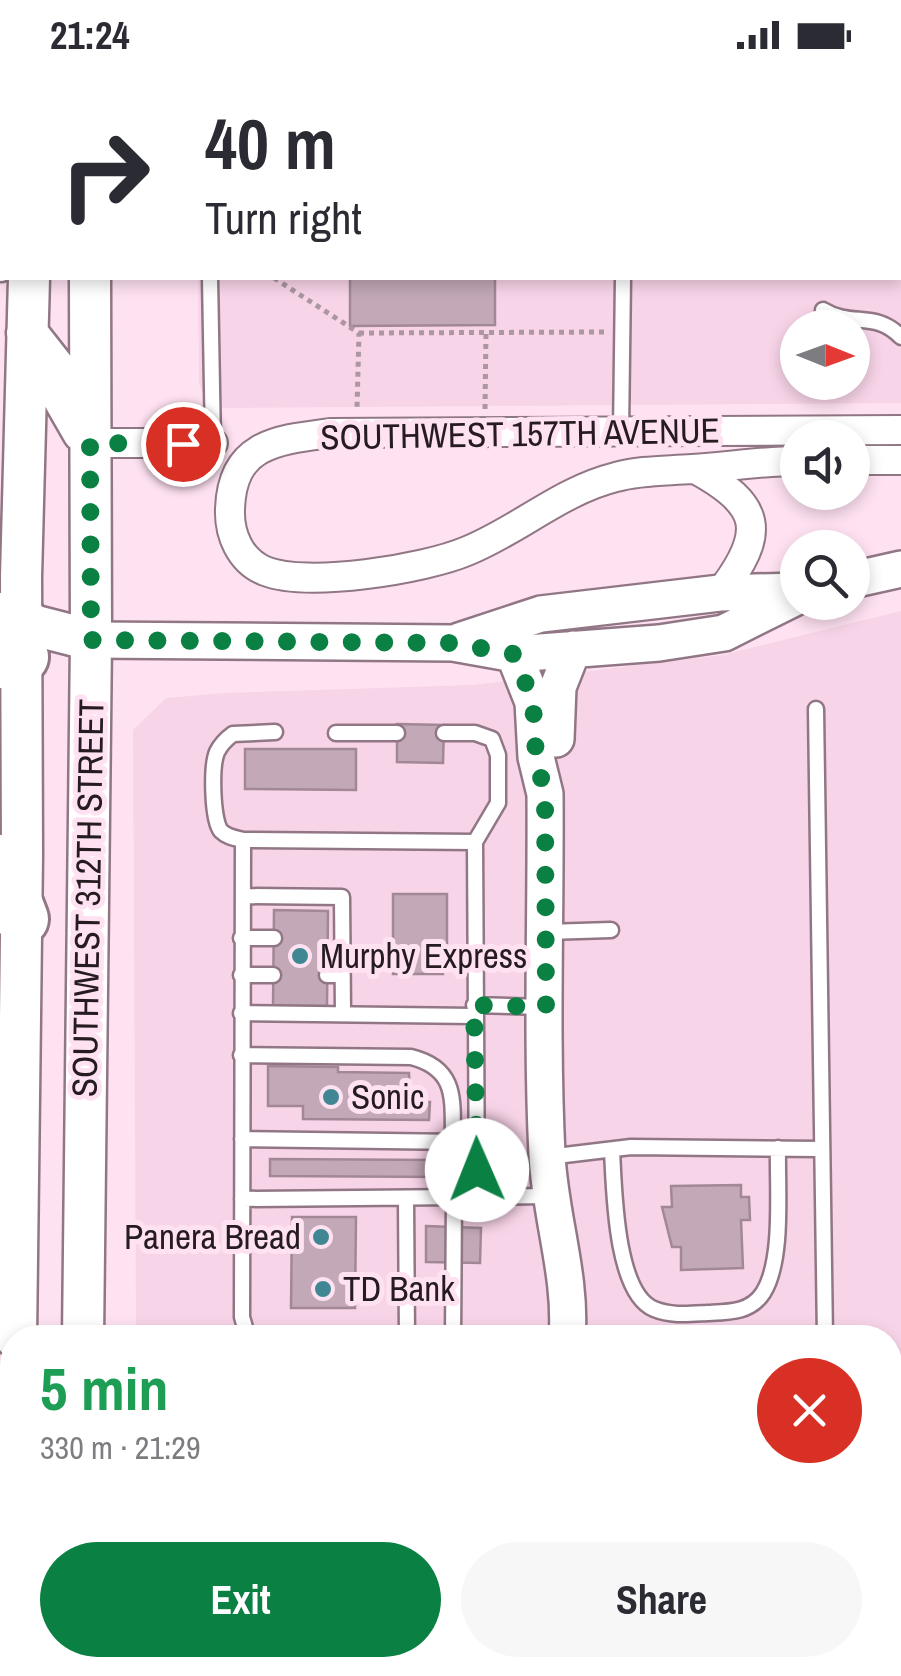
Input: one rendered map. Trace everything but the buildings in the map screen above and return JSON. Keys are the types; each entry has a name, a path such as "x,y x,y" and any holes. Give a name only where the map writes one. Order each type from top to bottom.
{"highway":[{"path":"0,861 22,919"}],"main road":[{"name":"SOUTHWEST 312TH STREET","path":"16,1325 22,919 11,640 29,280"},
{"name":"SOUTHWEST 312TH STREET","path":"83,1325 91,640 90,280"},
{"path":"27,333 60,375 64,399 90,443"},
{"path":"11,640 91,640"}],"street":[{"name":"SOUTHWEST 157TH AVENUE","path":"780,461 638,473 594,484 562,496 464,552 375,573 287,575 265,571 247,560 235,541 230,522 233,480 241,464 272,443 330,432 901,430"},
{"path":"90,443 213,444"},
{"path":"870,460 901,460"},
{"name":"SOUTHWEST 157TH AVENUE","path":"695,469 738,495 748,514 750,536 744,562 720,593"},
{"path":"870,576 901,570"},
{"path":"453,643 541,614 720,593 780,593"},
{"path":"91,640 453,643 514,654 659,643 724,633 780,603"},
{"path":"545,794 556,754 558,687 573,649"},
{"path":"514,654 533,702 536,757 545,794 547,1158 573,1325"}],"lane":[{"path":"210,280 213,444"},
{"path":"621,432 622,280"},
{"path":"870,320 877,320 901,337"},
{"path":"816,709 825,1325"},
{"path":"276,732 233,734 224,741 214,761 215,815 218,828 226,836 243,840 475,842"},
{"path":"336,733 397,733"},
{"path":"444,733 484,734 496,746 498,803 475,842 477,1198"},
{"path":"243,840 244,1325"},
{"path":"243,896 342,898 335,938 335,975 343,1014"},
{"path":"546,932 611,930"},
{"path":"241,938 274,938"},
{"path":"241,975 273,975"},
{"path":"241,1013 343,1014 546,1007"},
{"path":"241,1055 424,1060 445,1076 451,1088 453,1142"},
{"path":"242,1139 476,1142"},
{"path":"612,1150 626,1264 634,1291 652,1308 675,1314 740,1312 762,1295 775,1262 778,1148"},
{"path":"547,1158 612,1150 821,1148"},
{"path":"242,1199 550,1196"},
{"path":"406,1199 406,1325"},
{"path":"453,1325 454,1199"}],"path":[{"path":"277,280 359,333 606,332"},
{"path":"485,410 486,332"},
{"path":"357,410 359,333"}],"shaded area":[{"path":"198,280 901,280 901,403 222,408 207,400 199,384"},
{"path":"901,611 901,1325 136,1325 133,730 166,698 472,685 723,655"}],"place":[{"name":"Murphy Express","path":"300,956"},
{"name":"Sonic","path":"331,1097"},
{"name":"Panera Bread","path":"321,1237"},
{"name":"TD Bank","path":"323,1289"}],"route":[{"path":"183,444 90,443 91,640 453,643 514,654 530,689 536,757 545,794 546,1007 474,1005 477,1170"}]}
